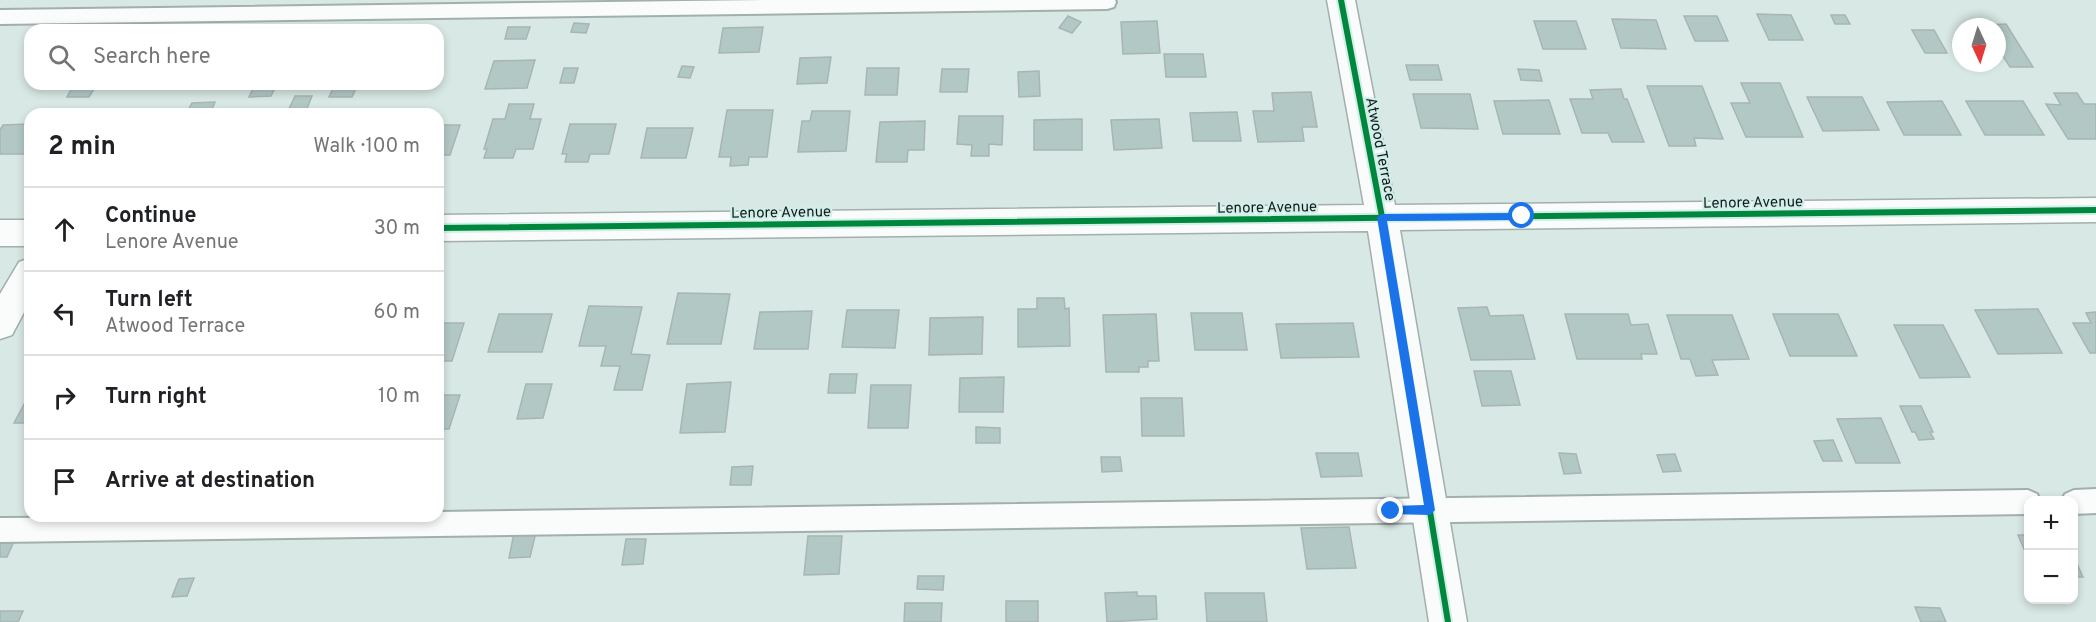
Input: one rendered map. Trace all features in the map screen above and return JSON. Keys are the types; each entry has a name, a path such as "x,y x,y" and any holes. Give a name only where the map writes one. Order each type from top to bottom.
{"street":[{"name":"Atwood Terrace","path":"1341,0 1382,217 1448,622"},
{"name":"Lenore Avenue","path":"444,228 2096,210"},
{"path":"0,233 24,233"},
{"path":"0,325 24,282"}],"lane":[{"path":"0,17 1107,2"},
{"path":"2078,502 2096,501"},
{"path":"0,530 2024,502"}],"building":[{"path":"1757,14 1791,15 1803,40 1769,40"},
{"path":"1831,15 1845,15 1850,24 1835,24"},
{"path":"1068,16 1081,22 1072,33 1059,28"},
{"path":"1684,16 1717,16 1728,41 1695,41"},
{"path":"1612,19 1656,20 1666,49 1621,48"},
{"path":"1157,21 1160,53 1123,54 1121,22"},
{"path":"1534,21 1576,21 1586,49 1543,49"},
{"path":"574,23 589,24 586,33 571,32"},
{"path":"2006,24 2033,67 2010,67 2006,61"},
{"path":"508,27 530,27 526,39 505,39"},
{"path":"763,27 759,52 719,53 723,28"},
{"path":"1912,30 1934,30 1947,53 1925,53"},
{"path":"1164,54 1203,54 1206,77 1166,77"},
{"path":"831,57 827,83 797,84 800,58"},
{"path":"535,60 527,88 485,89 494,61"},
{"path":"1406,65 1438,65 1442,80 1410,80"},
{"path":"682,66 694,67 690,78 678,77"},
{"path":"564,68 578,68 574,83 560,83"},
{"path":"867,68 899,68 897,95 865,95"},
{"path":"942,69 969,69 967,92 940,92"},
{"path":"1518,69 1539,70 1542,81 1521,80"},
{"path":"1039,71 1040,96 1019,97 1018,72"},
{"path":"1741,83 1780,83 1803,137 1746,137 1731,103 1750,103"},
{"path":"1647,86 1702,86 1723,139 1694,138 1696,146 1669,146"},
{"path":"1621,89 1644,142 1612,142 1608,133 1582,133 1570,99 1593,99 1590,90"},
{"path":"71,90 93,90 89,97 67,97"},
{"path":"252,90 274,90 271,96 249,97"},
{"path":"332,90 355,90 352,97 329,97"},
{"path":"1311,92 1317,127 1302,127 1304,141 1258,142 1253,111 1274,111 1272,93"},
{"path":"2054,93 2077,93 2084,104 2096,104 2096,139 2068,139 2046,104 2061,105"},
{"path":"1413,94 1470,94 1478,129 1421,128"},
{"path":"295,96 312,96 307,108 289,108"},
{"path":"1807,97 1862,97 1879,130 1823,131"},
{"path":"1549,100 1560,134 1503,134 1494,101"},
{"path":"1942,101 1961,135 1904,135 1887,102"},
{"path":"1966,101 2023,101 2044,135 1985,135"},
{"path":"215,102 212,108 189,108 192,103"},
{"path":"509,104 534,104 530,119 541,119 533,149 516,149 513,158 484,158 487,149 484,149 493,119 505,119"},
{"path":"727,110 773,110 767,157 749,157 748,165 730,166 731,157 719,157"},
{"path":"812,111 850,111 846,151 798,152 802,121 810,121"},
{"path":"1237,112 1241,141 1193,141 1190,113"},
{"path":"959,116 1003,116 1002,145 989,144 989,156 971,156 972,145 957,144"},
{"path":"1082,119 1082,150 1034,150 1034,120"},
{"path":"1159,119 1162,148 1114,150 1111,120"},
{"path":"925,121 924,150 908,150 907,162 876,162 880,122"},
{"path":"24,124 24,154 0,154 0,130 3,125"},
{"path":"570,124 616,124 609,154 590,154 588,162 565,162 567,154 562,154"},
{"path":"444,125 460,125 450,155 444,155"},
{"path":"647,128 693,128 686,158 641,158"},
{"path":"678,293 730,294 721,344 667,344"},
{"path":"1037,298 1064,298 1065,309 1069,308 1070,346 1018,347 1018,309 1037,309"},
{"path":"589,306 642,307 631,354 650,355 642,390 614,390 620,366 601,366 606,346 579,346"},
{"path":"1487,307 1490,316 1523,315 1535,359 1471,360 1458,308"},
{"path":"2038,309 2062,353 1998,354 1975,310"},
{"path":"847,310 899,310 895,348 842,347"},
{"path":"812,311 808,349 754,349 760,312"},
{"path":"2096,312 2096,353 2090,353 2073,323 2091,323 2086,313"},
{"path":"1191,313 1242,313 1247,350 1195,350"},
{"path":"499,314 552,314 542,352 488,352"},
{"path":"1156,314 1159,361 1148,361 1148,367 1139,367 1139,372 1106,372 1103,315"},
{"path":"1565,314 1628,314 1631,325 1648,324 1657,354 1641,354 1642,359 1577,359"},
{"path":"1773,314 1838,314 1857,356 1790,356"},
{"path":"1667,315 1732,315 1749,359 1712,360 1718,375 1696,376 1690,359 1681,359"},
{"path":"983,317 982,354 929,355 930,318"},
{"path":"444,323 464,323 452,361 444,361"},
{"path":"1353,323 1359,357 1281,358 1276,324"},
{"path":"1894,325 1943,325 1970,377 1920,378"},
{"path":"1474,371 1511,371 1520,405 1482,406"},
{"path":"830,374 857,374 855,393 828,393"},
{"path":"1004,377 1003,412 959,412 960,378"},
{"path":"731,382 725,432 680,433 687,384"},
{"path":"526,384 552,384 543,418 517,419"},
{"path":"871,385 911,385 908,428 868,428"},
{"path":"444,395 460,395 449,429 444,429"},
{"path":"1141,398 1182,398 1184,436 1142,436"},
{"path":"24,404 24,423 14,423"},
{"path":"1900,406 1921,406 1934,439 1919,440 1915,432 1912,432"},
{"path":"1881,418 1900,463 1856,463 1837,419"},
{"path":"976,427 1000,428 1000,443 976,443"},
{"path":"1833,440 1842,461 1823,461 1814,441"},
{"path":"1316,453 1358,453 1362,476 1321,477"},
{"path":"1559,453 1576,454 1581,473 1564,474"},
{"path":"1675,454 1681,471 1663,472 1657,455"},
{"path":"1101,457 1120,457 1122,471 1102,472"},
{"path":"753,466 751,485 730,485 732,467"},
{"path":"1349,527 1356,568 1307,569 1301,528"},
{"path":"536,532 530,557 509,558 514,533"},
{"path":"2018,535 2024,535 2024,549"},
{"path":"808,536 842,536 839,574 804,575"},
{"path":"0,539 15,539 7,557 0,557"},
{"path":"626,539 646,539 643,564 622,565"},
{"path":"2078,566 2083,577 2078,577"},
{"path":"918,576 944,576 943,590 917,589"},
{"path":"194,578 187,596 172,597 179,579"},
{"path":"1137,592 1137,596 1156,596 1157,619 1107,622 1105,593"},
{"path":"1205,593 1264,593 1267,622 1207,622"},
{"path":"1006,601 1038,601 1038,622 1006,622"},
{"path":"905,603 942,603 941,622 904,622"},
{"path":"1915,607 1940,608 1946,622 1921,622"},
{"path":"0,611 23,611 18,622 0,622"}],"cycle path":[{"path":"1341,0 1382,217 1448,622"},
{"path":"444,228 2096,210"}],"route":[{"path":"1391,511 1430,510 1382,217 1522,216"}]}
